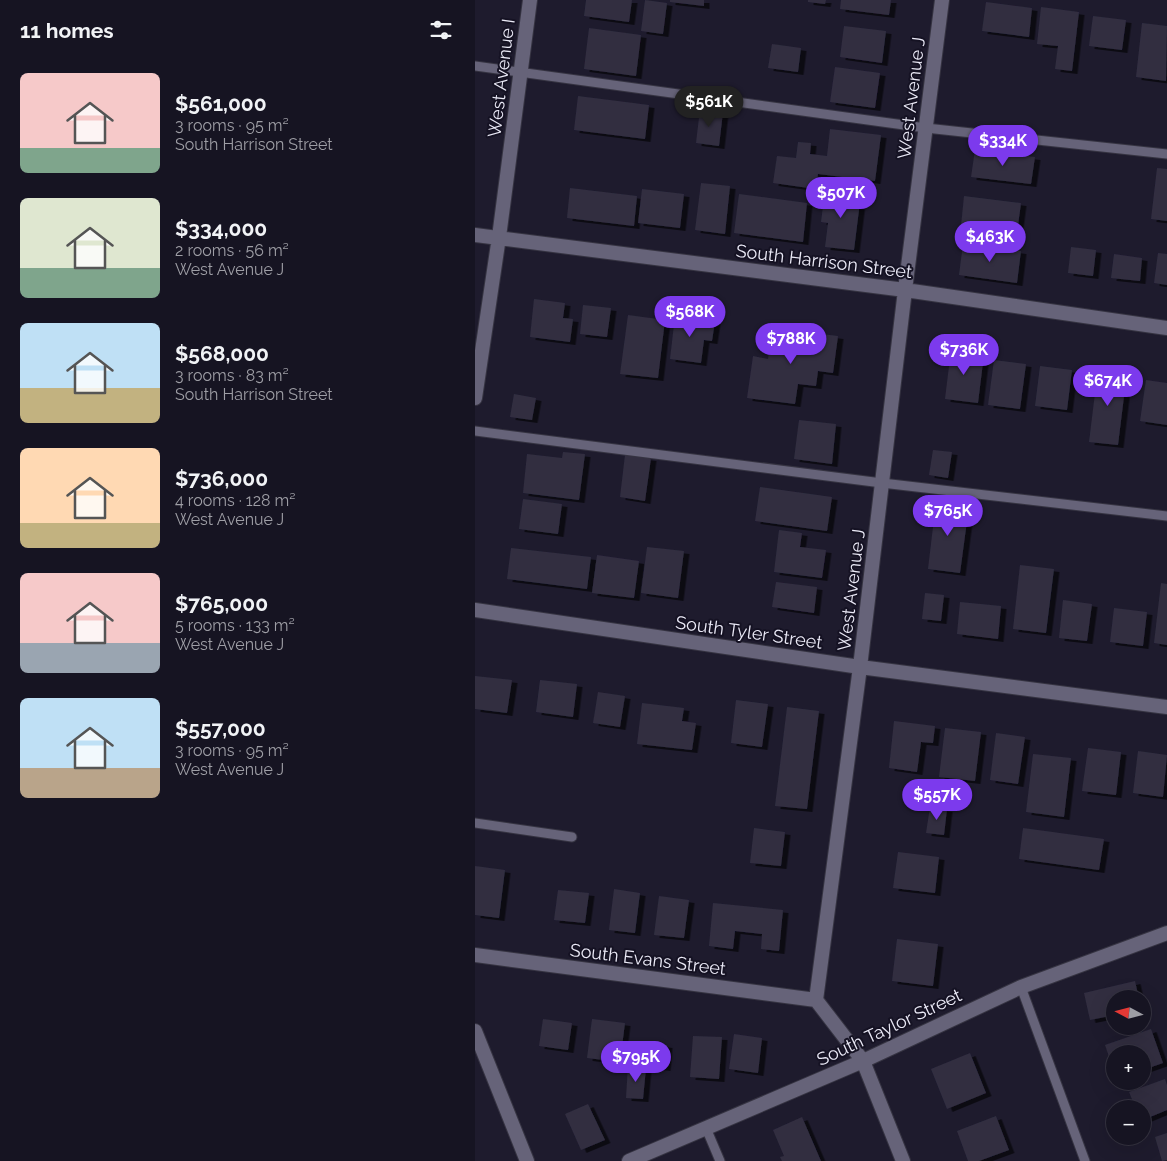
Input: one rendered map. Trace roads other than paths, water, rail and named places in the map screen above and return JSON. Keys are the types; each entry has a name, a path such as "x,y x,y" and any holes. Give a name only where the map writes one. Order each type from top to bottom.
{"street":[{"name":"West Avenue I","path":"475,398 499,238 529,0"},
{"name":"West Avenue J","path":"816,1000 861,667 905,290 942,0"},
{"name":"South Harrison Street","path":"475,235 905,290 1167,328"},
{"name":"South Tyler Street","path":"475,610 861,667 1167,707"},
{"name":"South Taylor Street","path":"629,1161 863,1061 1021,987 1167,933"},
{"name":"South Evans Street","path":"475,955 816,1000"},
{"path":"816,1000 863,1061 903,1161"},
{"path":"475,1031 527,1161"}],"lane":[{"path":"475,66 926,128 1167,154"},
{"path":"475,430 882,483 1167,516"},
{"path":"475,823 572,837"},
{"path":"1021,987 1085,1161"},
{"path":"706,1128 720,1161"}]}
